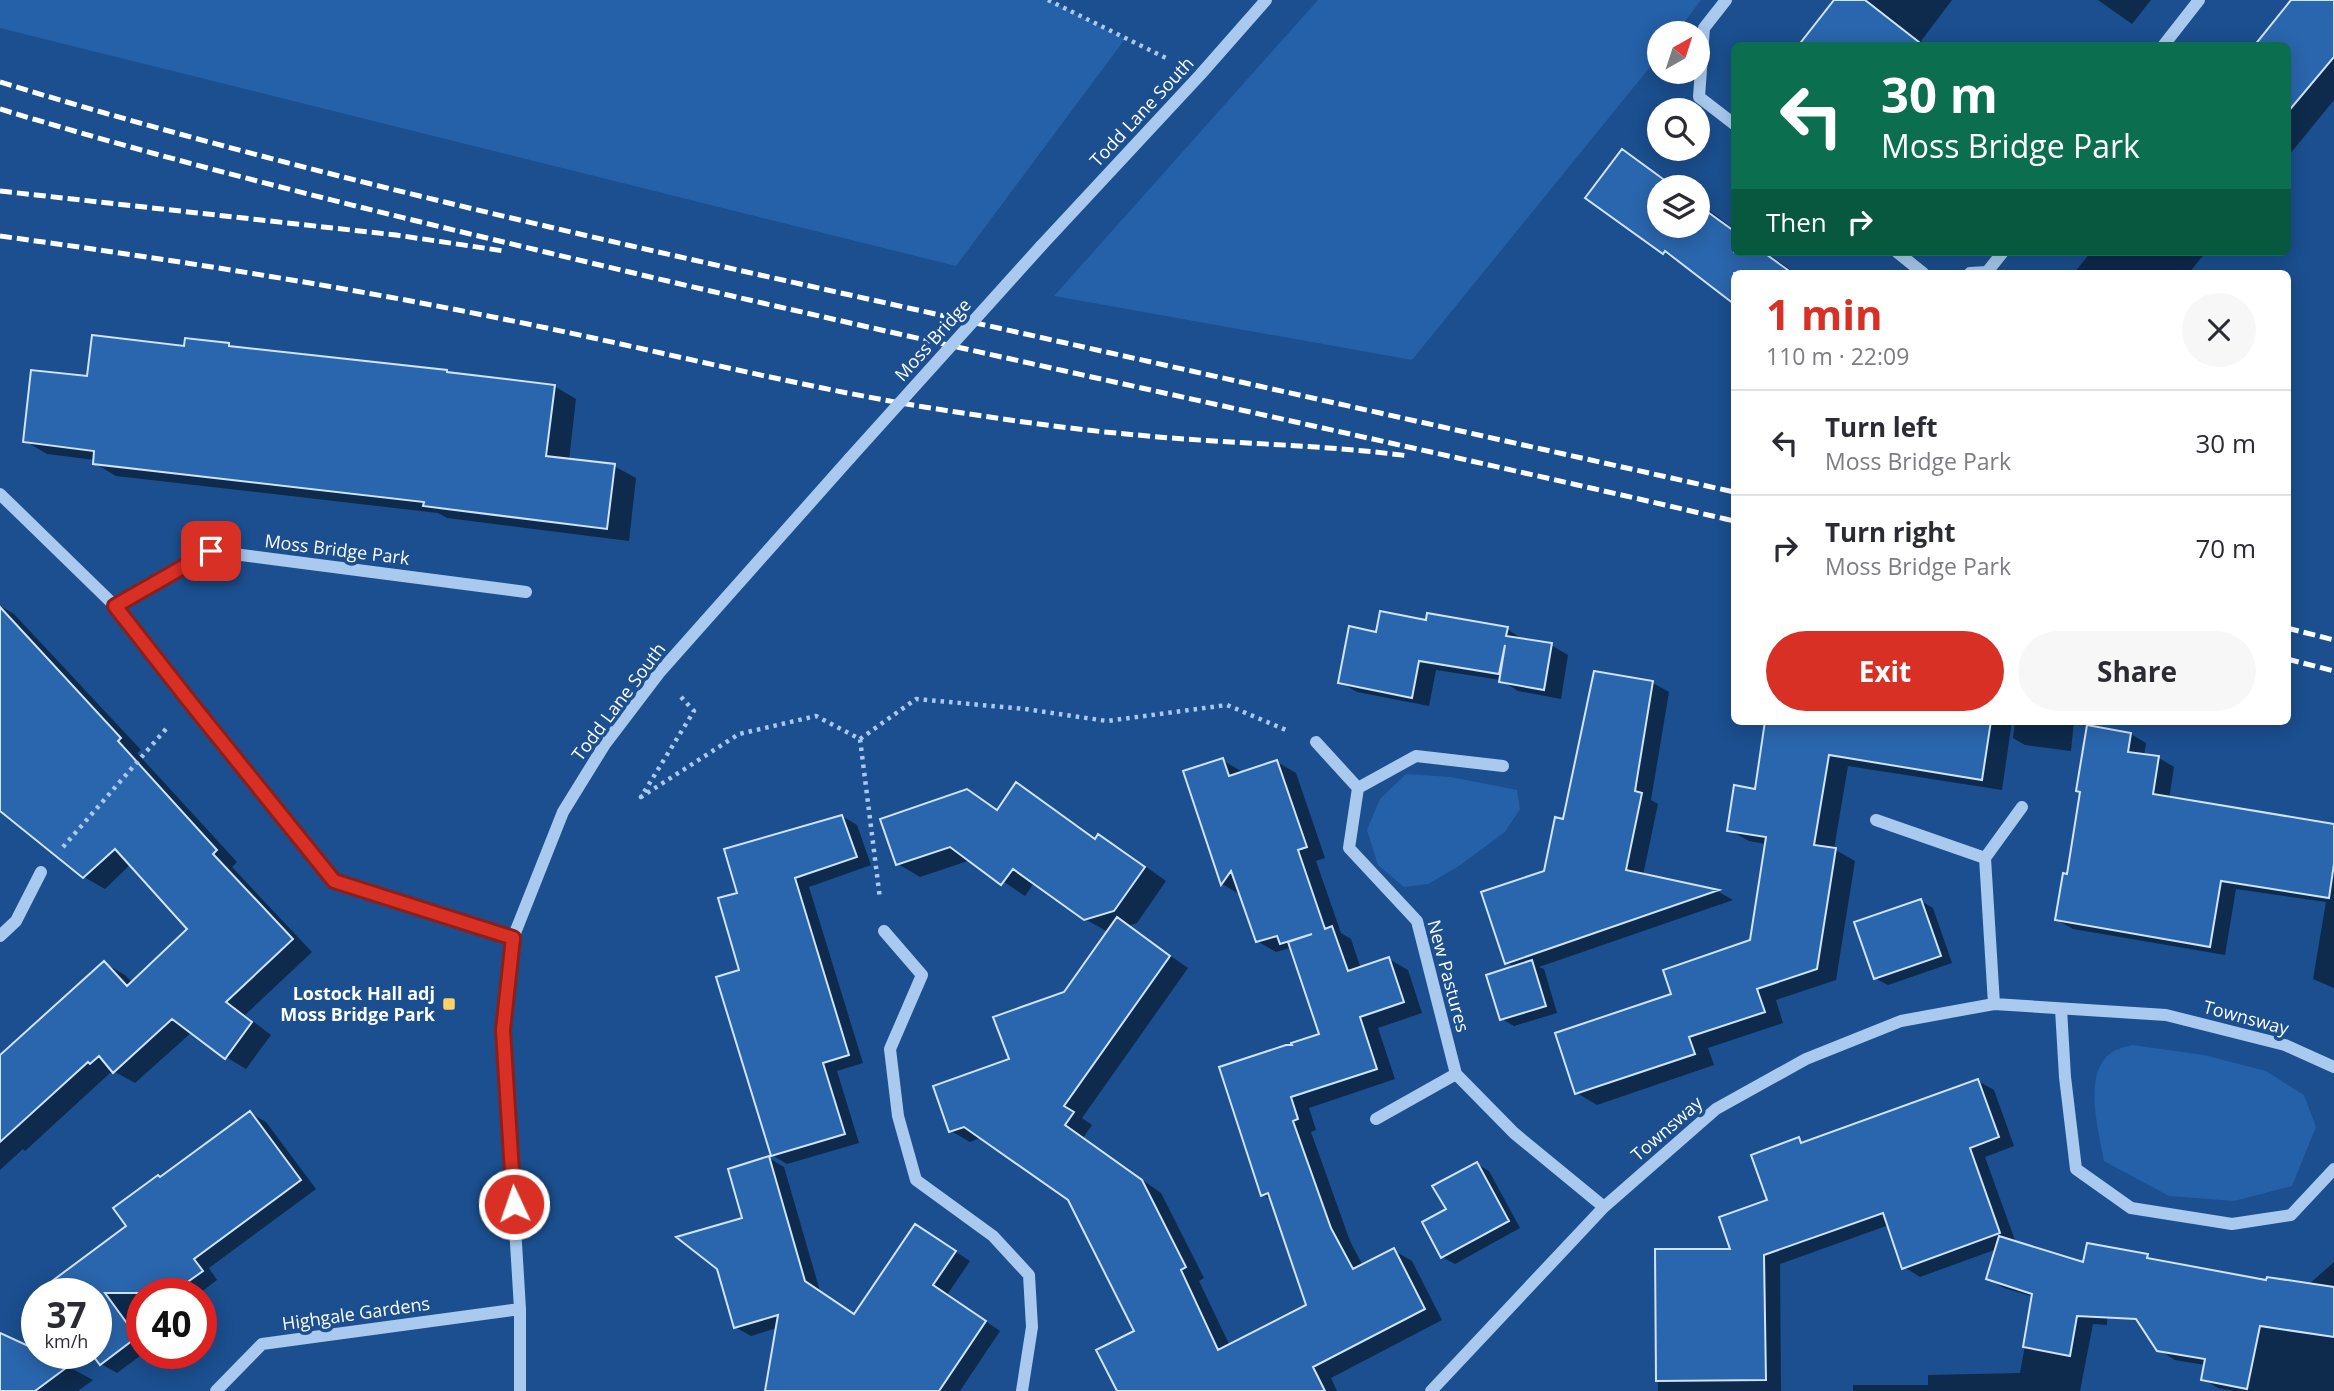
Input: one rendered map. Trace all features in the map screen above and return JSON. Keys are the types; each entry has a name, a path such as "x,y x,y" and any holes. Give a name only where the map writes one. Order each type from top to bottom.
{"street":[{"name":"Todd Lane South","path":"1041,246 1266,0"},
{"path":"1726,0 1704,29 1699,97 1731,122"},
{"path":"2166,42 2199,0"},
{"name":"Moss Bridge","path":"850,458 1041,246"},
{"path":"1902,256 1919,270"},
{"path":"1989,270 2000,256"},
{"name":"Todd Lane South","path":"520,1391 520,1309 503,1030 513,938 563,812 605,744 659,673 850,458"},
{"path":"0,494 115,606 334,881 513,938"},
{"name":"Moss Bridge Park","path":"115,606 211,551 526,592"},
{"path":"1316,742 1358,788 1416,756 1503,766"},
{"name":"New Pastures","path":"1358,788 1349,848 1417,921 1456,1073 1514,1133 1604,1207"},
{"path":"1994,1004 1985,858 2022,807"},
{"path":"1876,820 1985,858"},
{"path":"0,936 16,921 41,872"},
{"path":"884,931 922,975 890,1049 898,1116 916,1180 993,1236 1029,1275 1032,1327 1022,1391"},
{"name":"Townsway","path":"1431,1391 1604,1207 1716,1110 1806,1059 1901,1021 1994,1004 2166,1015 2285,1045 2334,1066"},
{"path":"2061,1009 2065,1077 2077,1169 2131,1208 2231,1224 2291,1215 2334,1169"},
{"path":"1376,1119 1456,1073"},
{"name":"Highgale Gardens","path":"216,1391 262,1344 520,1309"}],"path":[{"path":"1048,0 1200,75"},
{"path":"659,673 694,710 641,797 739,734 816,716 860,739"},
{"path":"860,739 916,699 1025,709 1107,721 1227,705 1316,742"},
{"path":"41,872 190,702"},
{"path":"860,739 884,931"}],"shaded area":[{"path":"0,0 1048,0 1125,39 956,266 0,28"},
{"path":"1318,0 1701,0 1685,21 1647,21 1647,71 1412,360 1054,296"},
{"path":"1406,774 1451,777 1517,790 1520,809 1505,832 1459,866 1428,884 1404,887 1378,865 1367,830 1380,799"},
{"path":"2132,1045 2204,1055 2266,1071 2304,1095 2316,1127 2292,1186 2234,1201 2169,1196 2104,1161 2096,1120 2097,1074 2102,1062 2111,1053"}],"building":[{"path":"1834,0 1865,0 1919,42 1801,42"},
{"path":"2291,0 2334,0 2334,57 2291,108 2291,42 2257,42"},
{"path":"1622,149 1658,175 1647,175 1647,238 1710,238 1710,214 1731,229 1731,256 1769,256 1788,270 1731,270 1731,302 1665,251 1663,254 1585,198"},
{"path":"92,335 184,346 185,338 229,343 229,346 555,385 546,456 615,464 607,529 423,506 424,502 93,464 94,451 23,442 31,370 87,376"},
{"path":"0,607 121,738 118,741 217,850 213,854 293,939 226,1002 252,1022 225,1059 172,1019 113,1073 99,1056 90,1064 88,1062 0,1142 0,1055 104,961 127,986 187,929 115,849 83,878 0,811"},
{"path":"1380,611 1426,620 1427,613 1508,627 1506,636 1552,643 1544,690 1499,682 1505,645 1499,674 1419,661 1412,698 1338,683 1349,626 1376,632"},
{"path":"1594,671 1653,681 1635,791 1642,793 1626,870 1719,890 1505,964 1481,892 1544,871 1555,817 1563,819"},
{"path":"1764,725 1990,725 1982,780 1829,755 1814,845 1836,848 1817,969 1757,989 1765,1012 1689,1037 1695,1054 1575,1094 1555,1033 1671,994 1663,970 1750,940 1766,837 1727,831 1734,785 1755,789"},
{"path":"2087,725 2131,733 2128,752 2159,756 2153,794 2334,824 2334,864 2329,898 2221,881 2210,947 2055,920 2063,873 2067,874 2080,792 2076,791"},
{"path":"1223,758 1229,776 1277,760 1307,847 1298,850 1325,929 1332,926 1348,971 1389,957 1404,1002 1360,1017 1377,1069 1291,1097 1298,1119 1293,1121 1331,1228 1353,1269 1394,1248 1425,1309 1313,1367 1325,1391 1117,1391 1096,1350 1134,1331 1068,1200 964,1127 949,1132 933,1086 1009,1059 993,1017 1064,992 1117,917 1170,956 1064,1106 1074,1112 1065,1125 1142,1180 1186,1267 1181,1270 1218,1350 1306,1305 1268,1193 1261,1196 1219,1067 1319,1034 1288,942 1312,934 1280,944 1277,936 1256,942 1231,871 1221,885 1183,771"},
{"path":"1016,782 1095,839 1098,834 1145,867 1114,911 1084,920 1013,869 1001,885 950,847 896,865 880,819 967,789 997,810"},
{"path":"842,815 857,857 795,878 849,1055 823,1063 845,1134 771,1156 716,977 739,970 718,898 737,893 724,849"},
{"path":"1921,899 1941,956 1874,979 1854,922"},
{"path":"1532,960 1546,1006 1500,1020 1486,975"},
{"path":"1978,1079 1999,1137 1970,1148 2000,1233 1902,1269 1883,1213 1764,1255 1766,1380 1656,1381 1655,1249 1730,1249 1719,1217 1767,1200 1751,1155 1799,1137 1801,1143"},
{"path":"250,1111 301,1180 194,1259 203,1271 193,1278 126,1278 126,1293 112,1293 112,1278 56,1278 126,1226 113,1208 158,1175 160,1177"},
{"path":"769,1156 805,1281 854,1314 915,1224 956,1251 933,1285 986,1321 939,1391 765,1391 778,1315 734,1328 717,1269 676,1237 742,1218 728,1169"},
{"path":"1477,1162 1509,1221 1441,1258 1422,1222 1446,1209 1432,1186"},
{"path":"1999,1236 2083,1262 2087,1243 2148,1254 2147,1258 2266,1280 2267,1277 2334,1287 2334,1337 2260,1326 2247,1389 2201,1380 2205,1359 2157,1351 2136,1319 2077,1316 2070,1356 2023,1347 2032,1294 1986,1279"},
{"path":"112,1303 126,1322 126,1345 112,1356"},
{"path":"0,1333 21,1343 21,1369 65,1369 35,1391 0,1391"}],"railway":[{"path":"0,82 219,145 552,228 1731,491"},
{"path":"0,109 200,166 537,250 836,320 1731,520"},
{"path":"0,191 396,235 504,251"},
{"path":"0,236 189,263 378,295 924,407 1110,433 1409,456"},
{"path":"2291,629 2334,640"},
{"path":"2291,660 2334,671"}],"place":[{"name":"Lostock Hall adj Moss Bridge Park","path":"449,1004"}],"route":[{"path":"211,551 115,606 334,881 513,938 503,1030 514,1204"}]}
